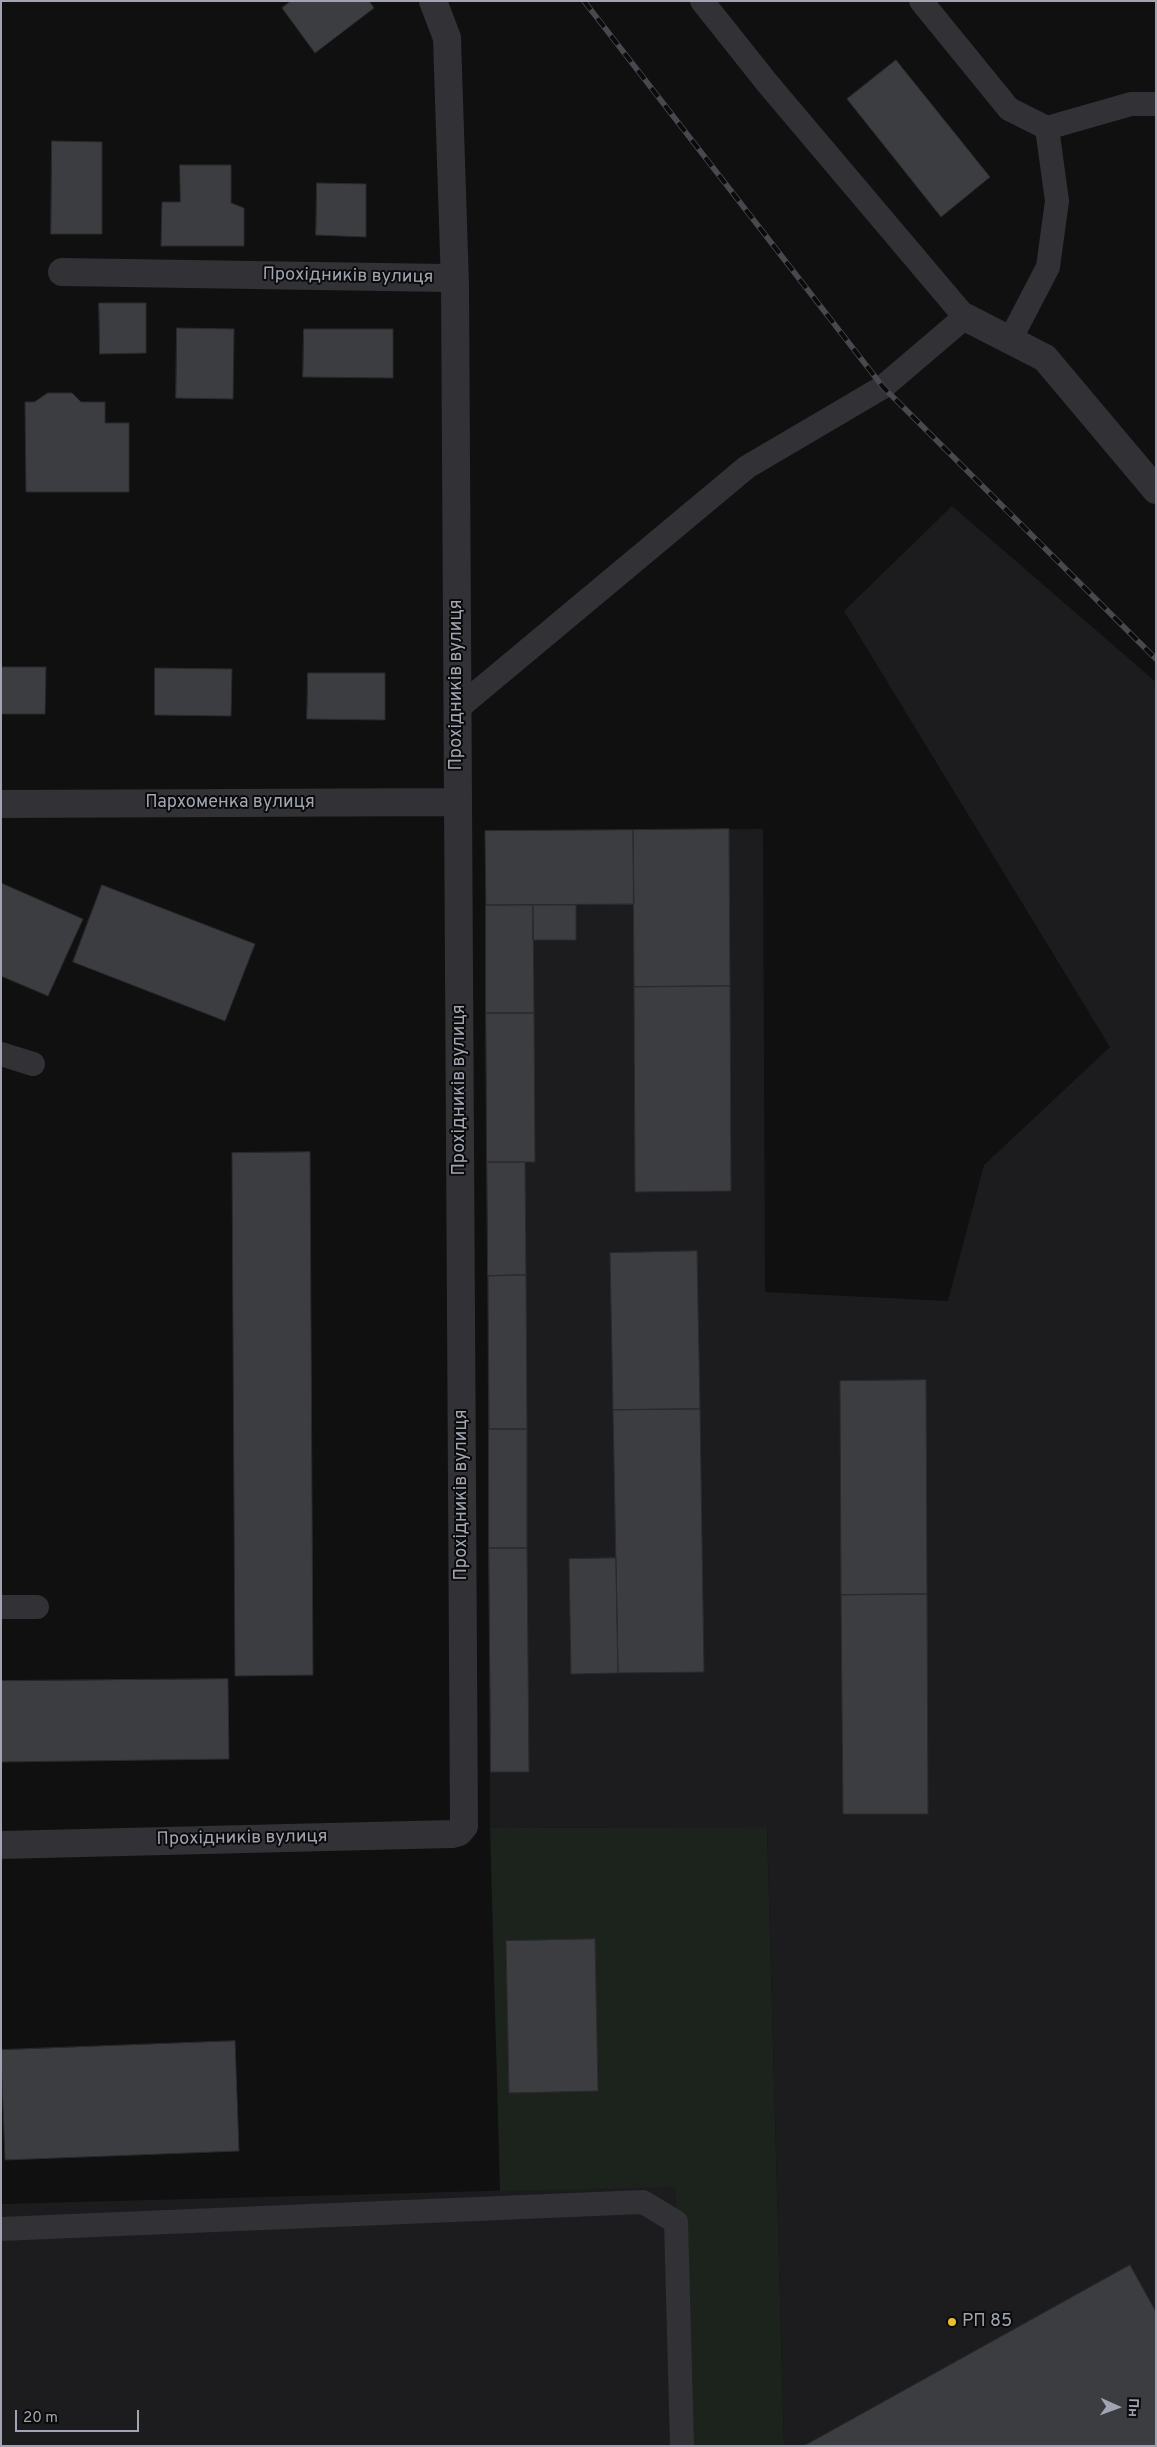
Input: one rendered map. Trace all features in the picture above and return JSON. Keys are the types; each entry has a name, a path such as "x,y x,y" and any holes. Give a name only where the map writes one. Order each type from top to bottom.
{"street":[{"path":"433,1 447,38 455,285"},
{"name":"Прохідників вулиця","path":"1,1845 452,1834 459,1832 464,1826 455,285 444,278 62,272"},
{"path":"965,317 1045,358 1156,490"},
{"name":"Пархоменка вулиця","path":"1,804 458,802"}],"lane":[{"path":"457,709 747,467 883,387 965,317 768,84 702,1"},
{"path":"921,1 1009,109 1047,128 1130,104 1156,104"},
{"path":"1010,340 1048,268 1057,201 1047,128"},
{"path":"1,1054 33,1064"},
{"path":"1,1607 37,1607"},
{"path":"1,2229 643,2202 676,2222 682,2446"}],"shaded area":[{"path":"952,506 1156,682 1156,2446 784,2446 767,1827 490,1828 485,831 763,829 765,1292 948,1301 984,1165 1110,1047 844,611"},
{"path":"767,1827 784,2446 682,2446 675,2187 500,2191 490,1828"},
{"path":"675,2186 682,2446 1,2446 1,2204"}],"building":[{"path":"291,1 369,1 374,8 315,53 282,8"},
{"path":"896,60 990,177 941,217 847,99"},
{"path":"52,141 102,142 102,234 51,234"},
{"path":"180,165 231,165 231,203 244,208 244,246 161,246 162,202 180,202"},
{"path":"317,183 366,184 366,237 316,235"},
{"path":"99,303 146,303 146,353 100,354"},
{"path":"177,328 234,329 233,399 176,398"},
{"path":"304,329 393,329 393,378 303,377"},
{"path":"48,393 72,393 81,402 105,402 105,423 129,423 129,492 26,492 25,402 34,402"},
{"path":"1,667 46,667 45,714 1,714"},
{"path":"155,668 232,669 231,716 155,715"},
{"path":"308,673 385,673 385,720 307,719"},
{"path":"729,829 730,986 634,987 633,830"},
{"path":"633,830 634,904 486,905 485,831"},
{"path":"1,883 83,919 48,996 1,976"},
{"path":"102,885 255,944 225,1021 73,962"},
{"path":"486,905 533,905 534,1013 486,1013"},
{"path":"533,905 576,905 576,940 533,940"},
{"path":"730,986 731,1191 635,1192 634,987"},
{"path":"486,1013 534,1013 535,1162 487,1162"},
{"path":"310,1152 313,1675 235,1676 232,1153"},
{"path":"487,1162 525,1162 526,1275 488,1276"},
{"path":"697,1251 700,1409 613,1410 610,1253"},
{"path":"526,1275 527,1429 489,1429 488,1276"},
{"path":"926,1380 927,1594 841,1595 840,1381"},
{"path":"700,1409 704,1672 618,1673 613,1410"},
{"path":"489,1429 527,1429 527,1548 489,1548"},
{"path":"489,1548 527,1548 529,1772 491,1772"},
{"path":"616,1558 618,1673 571,1674 569,1559"},
{"path":"927,1594 928,1814 843,1814 841,1595"},
{"path":"228,1679 229,1759 1,1762 1,1681"},
{"path":"595,1939 598,2091 509,2093 506,1941"},
{"path":"235,2041 239,2151 5,2160 1,2050"},
{"path":"1130,2265 1156,2312 1156,2446 804,2446"}],"railway":[{"path":"584,1 883,387 1156,659"}],"place":[{"name":"РП 85","path":"952,2322"}]}
